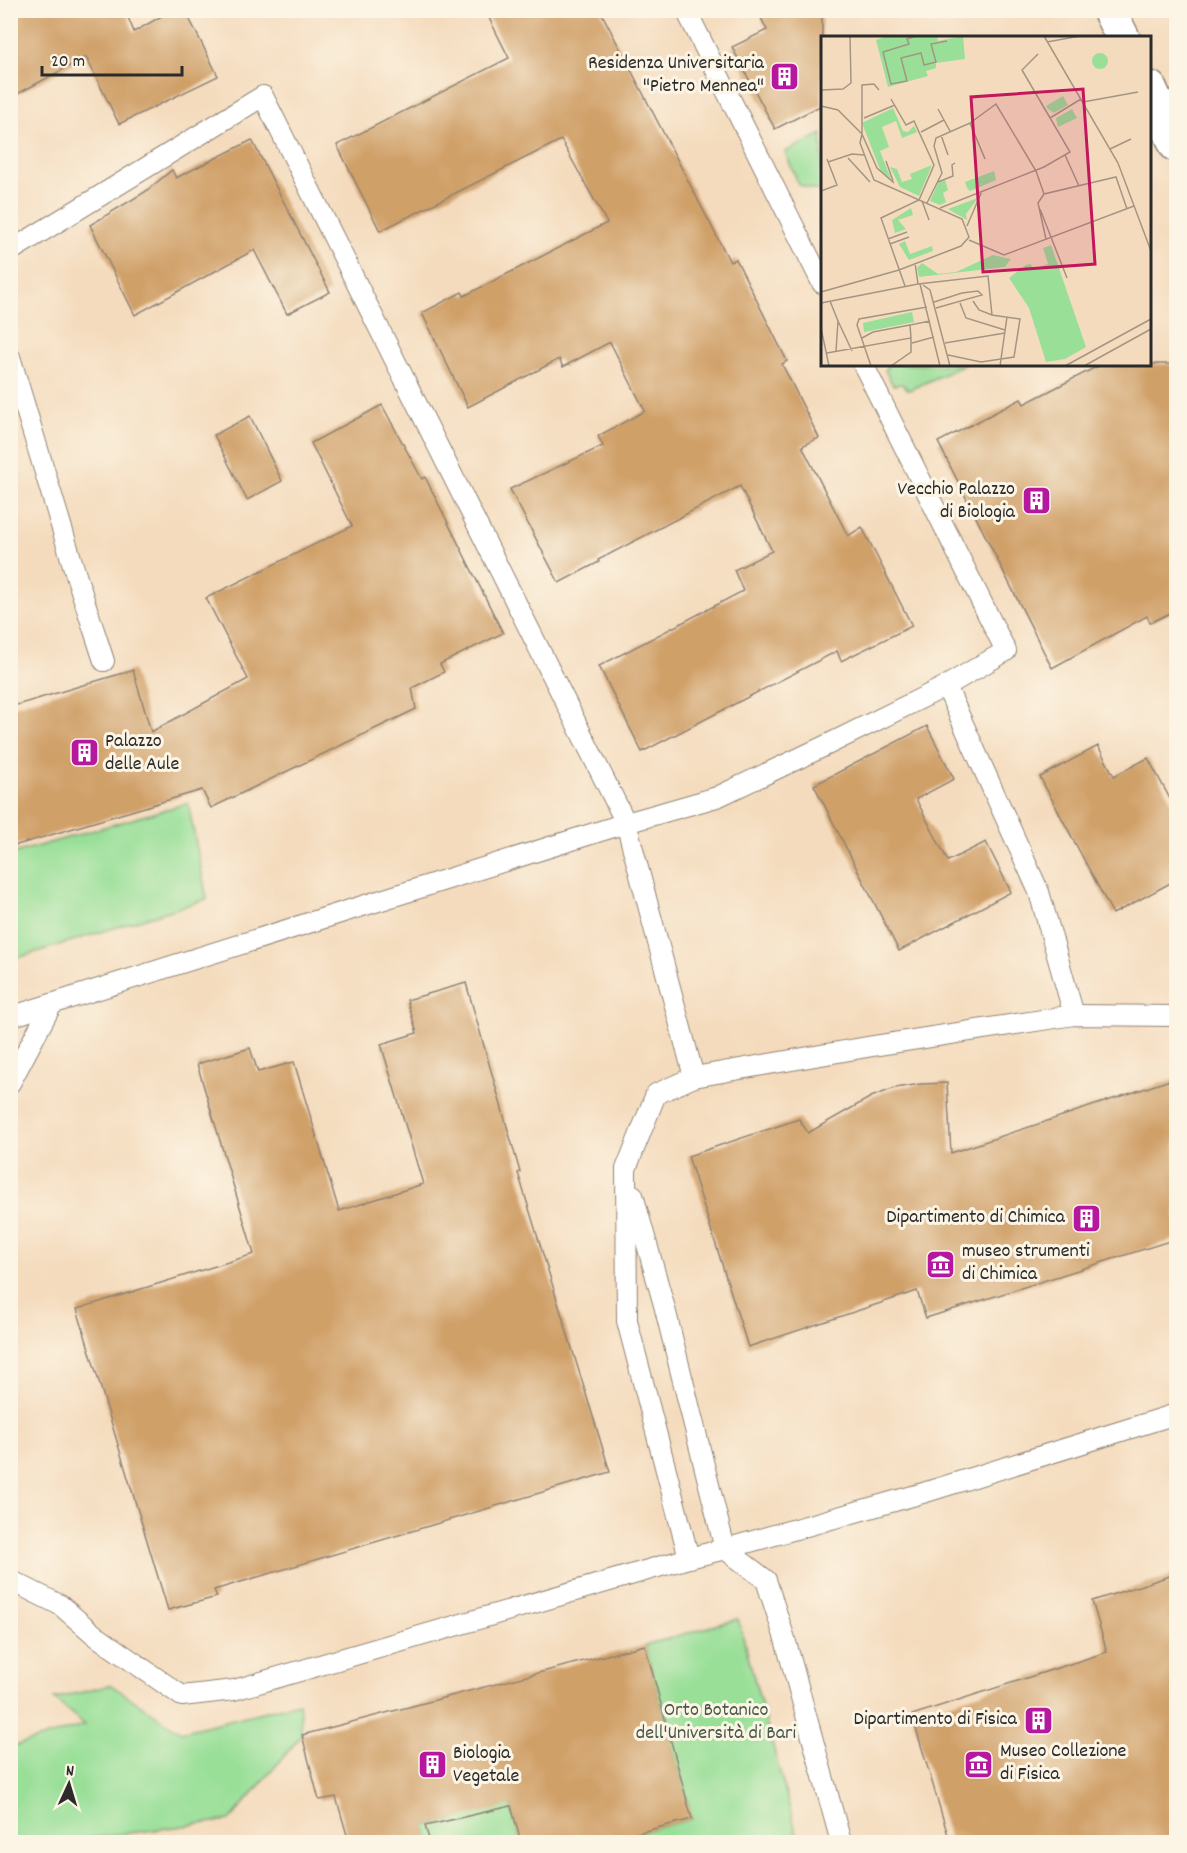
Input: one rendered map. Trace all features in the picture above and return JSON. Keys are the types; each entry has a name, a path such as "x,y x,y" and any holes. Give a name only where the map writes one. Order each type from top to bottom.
{"main road":[{"path":"1109,10 1122,36"},
{"path":"1153,104 1176,145"}],"lane":[{"path":"686,10 821,279"},
{"path":"10,251 263,96 626,824 694,1077"},
{"path":"10,357 76,575 105,661"},
{"path":"10,1017 717,797 946,686 1006,651 864,366"},
{"path":"946,686 1039,892 1074,1015"},
{"path":"10,1083 52,1004"},
{"path":"689,1558 627,1321 626,1169 656,1094 694,1077 1074,1015 1176,1016"},
{"path":"626,1169 664,1305 725,1549 766,1580 785,1639 841,1842"},
{"path":"10,1580 60,1605 96,1636 182,1696 234,1690 689,1558 923,1494 1176,1414"}],"green space":[{"path":"821,134 821,192 799,185 785,152"},
{"path":"887,366 962,366 909,390 902,384 893,385 885,370"},
{"path":"188,803 207,899 11,960 11,854"},
{"name":"Orto Botanico dell'Università di Bari","path":"738,1619 799,1842 602,1842 692,1819 645,1645"},
{"path":"111,1685 181,1732 299,1703 302,1735 230,1820 83,1839 11,1841 11,1747 85,1725 54,1699"},
{"path":"509,1800 521,1842 430,1842 425,1826 453,1820"}],"building":[{"path":"10,10 125,10 134,32 172,10 185,10 218,76 119,124 86,57 10,98"},
{"path":"485,10 600,10 730,262 736,259 787,361 782,364 819,438 802,446 848,536 862,527 912,626 841,661 837,651 642,752 599,666 743,591 734,570 772,551 740,486 598,560 599,562 559,583 510,489 603,446 598,436 645,411 610,342 563,367 559,359 468,407 422,313 462,292 464,296 607,223 561,140 380,231 337,145 509,58"},
{"name":"Residenza Universitaria \"Pietro Mennea\"","path":"757,10 822,10 821,106 775,129 732,47 767,30"},
{"path":"252,140 330,292 287,314 254,250 135,315 90,225 145,192 172,170 176,178"},
{"name":"Vecchio Palazzo di Biologia","path":"1176,364 1176,610 1150,623 1147,616 1052,668 938,442 1021,399 1024,404 1098,366"},
{"path":"382,405 422,479 425,477 503,633 440,664 444,672 412,688 416,709 211,808 202,790 10,847 10,707 133,670 151,732 248,679 206,598 352,526 311,443"},
{"path":"250,416 282,481 247,500 214,435"},
{"path":"927,726 954,779 916,799 948,861 986,842 1011,892 899,951 814,785"},
{"path":"1098,746 1114,776 1148,758 1176,810 1176,880 1113,914 1040,777"},
{"path":"466,983 520,1172 518,1173 610,1472 214,1590 217,1597 168,1610 77,1309 254,1254 197,1064 250,1048 258,1072 294,1062 339,1211 423,1184 381,1044 417,1033 407,1000"},
{"name":"Dipartimento di Chimica","path":"1176,1078 1176,1239 926,1318 917,1291 748,1347 688,1156 799,1119 808,1133 871,1097 895,1088 947,1083 951,1153"},
{"name":"Dipartimento di Fisica","path":"1176,1574 1176,1842 950,1842 912,1715 1107,1652 1092,1601"},
{"name":"Biologia Vegetale","path":"645,1645 692,1819 602,1842 521,1842 511,1806 425,1826 430,1842 349,1842 336,1797 319,1800 302,1735"}],"place":[{"name":"Residenza Universitaria \"Pietro Mennea\"","path":"785,76"},
{"name":"Vecchio Palazzo di Biologia","path":"1036,501"},
{"name":"Palazzo delle Aule","path":"84,753"},
{"name":"Dipartimento di Chimica","path":"1086,1218"},
{"name":"museo strumenti di Chimica","path":"941,1264"},
{"name":"Dipartimento di Fisica","path":"1038,1720"},
{"name":"Museo Collezione di Fisica","path":"979,1764"},
{"name":"Biologia Vegetale","path":"432,1765"}]}
